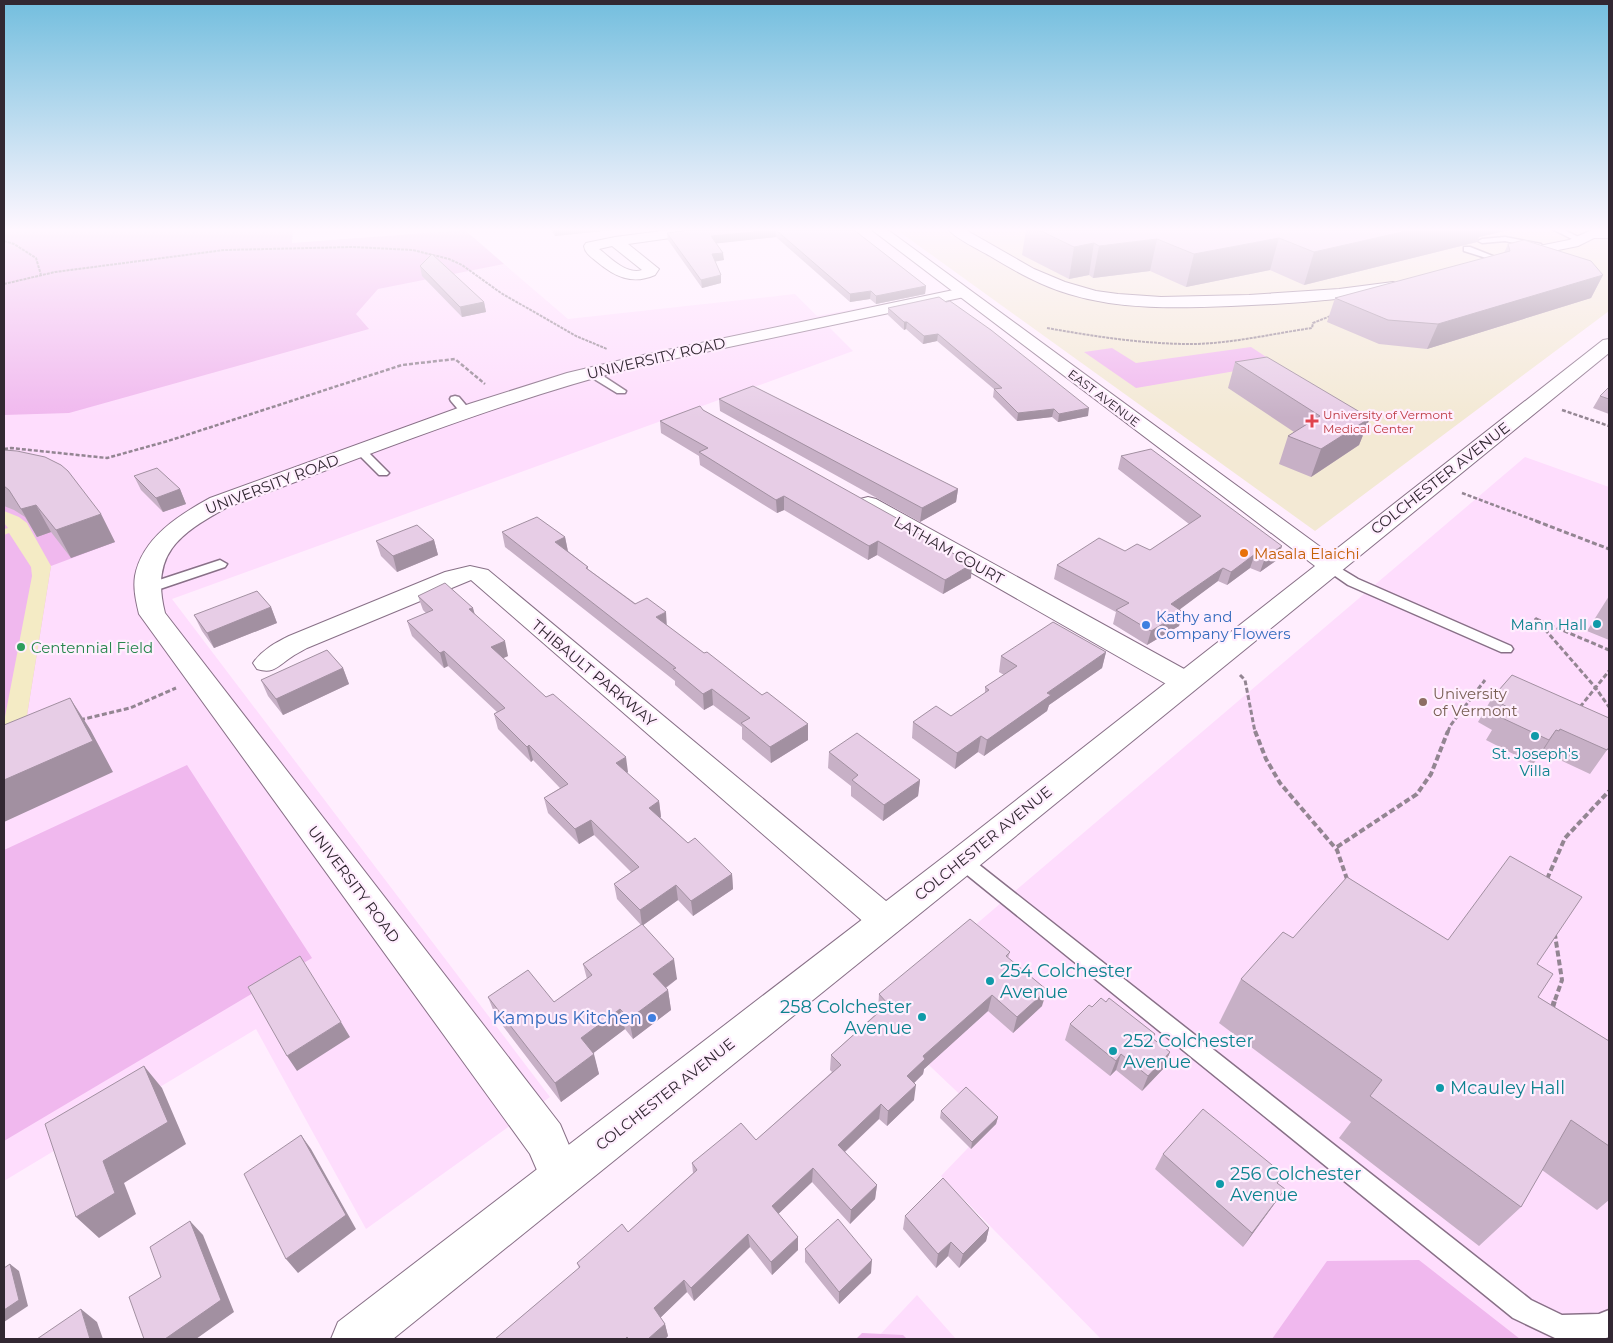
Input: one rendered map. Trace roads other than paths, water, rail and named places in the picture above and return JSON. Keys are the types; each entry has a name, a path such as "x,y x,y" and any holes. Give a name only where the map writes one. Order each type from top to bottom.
{"street":[{"name":"UNIVERSITY ROAD","path":"561,1176 545,1139 152,614 146,589 147,572 164,541 179,526 197,514 238,494 360,450 461,406 503,399 590,372 634,362 962,293"},
{"name":"EAST AVENUE","path":"962,293 1330,566"},
{"path":"1089,293 1135,301 1177,302 1304,297 1347,293"},
{"name":"COLCHESTER AVENUE","path":"354,1339 962,861 1609,344"},
{"name":"LATHAM COURT","path":"850,494 1184,682"},
{"name":"THIBAULT PARKWAY","path":"267,663 280,652 298,642 464,573 475,574 483,578 886,921"}],"lane":[{"path":"590,372 621,391"},
{"path":"360,450 383,473"},
{"path":"146,589 220,564"},
{"path":"1330,566 1353,582 1506,649"},
{"path":"962,861 1522,1308 1561,1328 1601,1327 1609,1323"}],"place":[{"name":"University of Vermont Medical Center","path":"1312,421"},
{"name":"Masala Elaichi","path":"1244,553"},
{"name":"Mann Hall","path":"1597,624"},
{"name":"Kathy and Company Flowers","path":"1146,625"},
{"name":"Centennial Field","path":"21,647"},
{"name":"University of Vermont","path":"1423,702"},
{"name":"St. Joseph's Villa","path":"1535,736"},
{"name":"254 Colchester Avenue","path":"990,981"},
{"name":"258 Colchester Avenue","path":"922,1017"},
{"name":"Kampus Kitchen","path":"652,1018"},
{"name":"252 Colchester Avenue","path":"1113,1051"},
{"name":"Mcauley Hall","path":"1440,1088"},
{"name":"256 Colchester Avenue","path":"1220,1184"}]}
